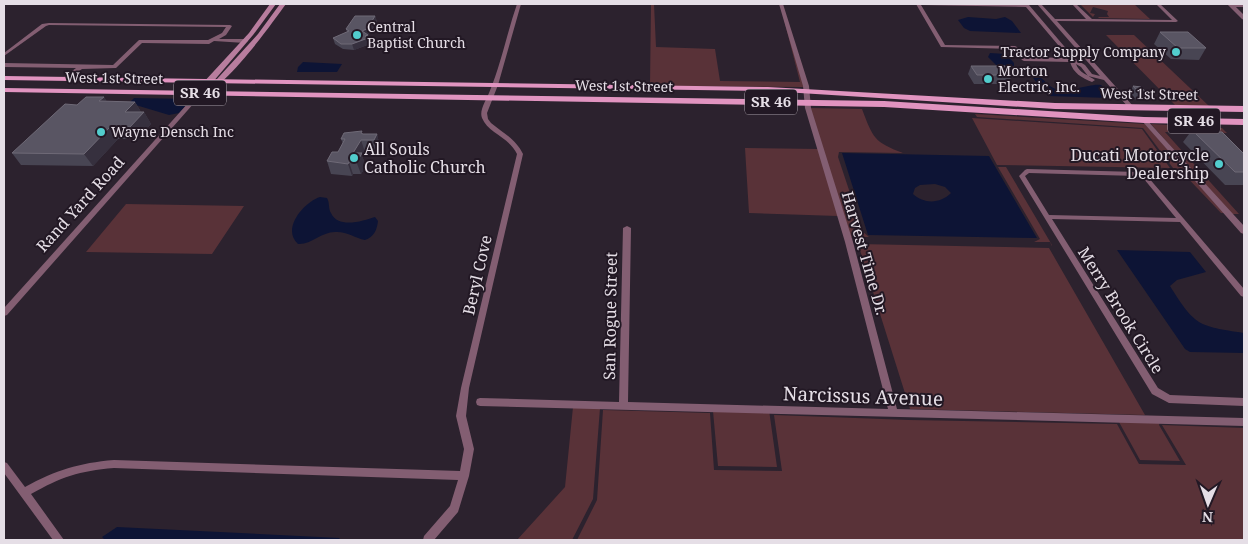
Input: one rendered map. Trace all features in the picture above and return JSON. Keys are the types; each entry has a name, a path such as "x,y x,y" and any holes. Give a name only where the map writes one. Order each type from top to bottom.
{"main road":[{"path":"200,93 245,41 273,4"},
{"path":"200,93 220,81 260,35 283,4"},
{"name":"West 1st Street","path":"4,78 806,91 1020,104 1244,109"},
{"name":"West 1st Street","path":"4,90 807,102 902,105 1144,120 1244,122"},
{"path":"1113,118 1132,113 1131,107"},
{"path":"1144,120 1141,113 1155,108"}],"street":[{"path":"490,97 520,4"},
{"name":"Harvest Time Dr.","path":"782,4 806,91 807,102 849,242 894,413"},
{"path":"1073,60 1024,59 1015,48 943,46 918,4 1027,6 1073,60 1083,66 1090,75 1104,78"},
{"path":"1039,4 1131,107"},
{"path":"1074,4 1091,20"},
{"path":"1055,22 1082,24 1091,20 1176,21 1158,4"},
{"path":"1231,5 1244,6"},
{"path":"1231,5 1244,18"},
{"path":"4,55 44,25 49,24 230,26 214,40"},
{"path":"114,67 141,42 245,41"},
{"path":"1073,60 1074,66 1081,75 1091,80 1110,84"},
{"path":"4,65 123,67"},
{"path":"65,79 81,67"},
{"name":"Rand Yard Road","path":"4,313 200,93"},
{"name":"Beryl Cove","path":"464,476 469,449 461,416 520,154 518,146 512,139 488,124 484,118 490,97"},
{"path":"1144,120 1244,232"},
{"name":"Merry Brook Circle","path":"1244,294 1146,178 1138,174 1027,171 1022,176 1156,391 1169,399 1244,402"},
{"path":"1048,217 1181,220"},
{"name":"San Rogue Street","path":"623,406 627,228"},
{"name":"Narcissus Avenue","path":"480,402 1244,422"},
{"path":"24,493 64,471 84,466 114,464 464,476 454,509 428,540"},
{"path":"4,466 59,540"}],"shaded area":[{"path":"651,4 654,4 656,47 715,49 720,81 800,82 780,4 805,87 650,86"},
{"path":"1080,4 1134,4 1150,19 1099,18 1109,17 1108,11 1093,7 1090,13 1095,14 1093,17"},
{"path":"1106,35 1134,35 1209,106 1175,105"},
{"path":"808,108 862,109 869,127 876,138 886,146 903,153 839,152 838,157 863,232 869,237 844,237 838,216 749,213 745,148 819,149"},
{"path":"975,114 1145,124 1224,213 1221,213 1179,169 1173,168 1143,128 977,117"},
{"path":"972,118 1142,129 1170,168 997,165"},
{"path":"1151,124 1222,128 1227,133 1165,132 1239,214 1231,214"},
{"path":"998,167 1006,167 1052,245 1052,246 1050,242 1034,242 1040,239"},
{"path":"126,204 244,206 212,254 86,252"},
{"path":"858,244 1049,248 1145,415 910,409"},
{"path":"573,407 769,410 777,467 718,466 713,411 600,408 593,499 572,540 517,540 565,487"},
{"path":"603,410 710,413 714,470 782,471 774,415 1117,424 1139,464 1186,465 1162,425 1244,428 1244,540 577,540 597,500"},
{"path":"912,415 1244,424 1160,422 1159,425 1180,461 1140,460 1119,422"}],"water":[{"path":"968,17 996,19 1005,17 1012,21 1021,33 970,31 964,28 958,20"},
{"path":"990,53 1006,54 1014,63 1014,66 996,65 988,57"},
{"path":"303,62 342,64 337,72 297,72 298,67"},
{"path":"1033,78 1041,78 1053,88 1060,90 1078,90 1078,88 1101,85 1112,95 1109,98 1048,96"},
{"path":"134,98 192,99 179,113 169,115 129,103"},
{"path":"842,153 989,156 1037,238 868,235","holes":["935,184 945,187 951,193 937,201 922,200 913,194 915,188 920,185"]},
{"path":"320,197 327,198 331,213 339,221 351,222 375,217 378,221 374,233 365,240 339,232 330,233 307,243 298,244 293,238 293,224 307,204"},
{"path":"1117,250 1190,252 1206,272 1177,280 1170,286 1192,317 1199,322 1207,326 1244,333 1244,353 1190,352 1185,349"},
{"path":"117,527 340,538 338,540 105,540 102,537"}],"building":[{"path":"355,16 375,16 367,29 362,31 368,35 365,36 368,38 352,44 341,44 333,38 349,31 346,29"},
{"path":"1160,32 1188,32 1206,48 1178,48"},
{"path":"971,66 1005,66 1012,75 977,75"},
{"path":"1133,86 1141,87 1148,94 1140,94"},
{"path":"86,97 104,97 99,101 135,102 125,112 144,112 130,127 111,126 84,154 12,153 65,104 77,105"},
{"path":"1192,130 1222,132 1244,154 1244,172 1235,172"},
{"path":"362,131 361,133 363,134 377,134 374,140 361,140 353,153 362,153 357,162 349,162 348,164 327,161 332,152 338,152 345,139 341,139 344,133"}],"place":[{"name":"Central Baptist Church","path":"357,35"},
{"name":"Tractor Supply Company","path":"1176,52"},
{"name":"Morton Electric, Inc.","path":"988,79"},
{"name":"Wayne Densch Inc","path":"101,132"},
{"name":"All Souls Catholic Church","path":"354,158"},
{"name":"Ducati Motorcycle Dealership","path":"1219,164"}]}
